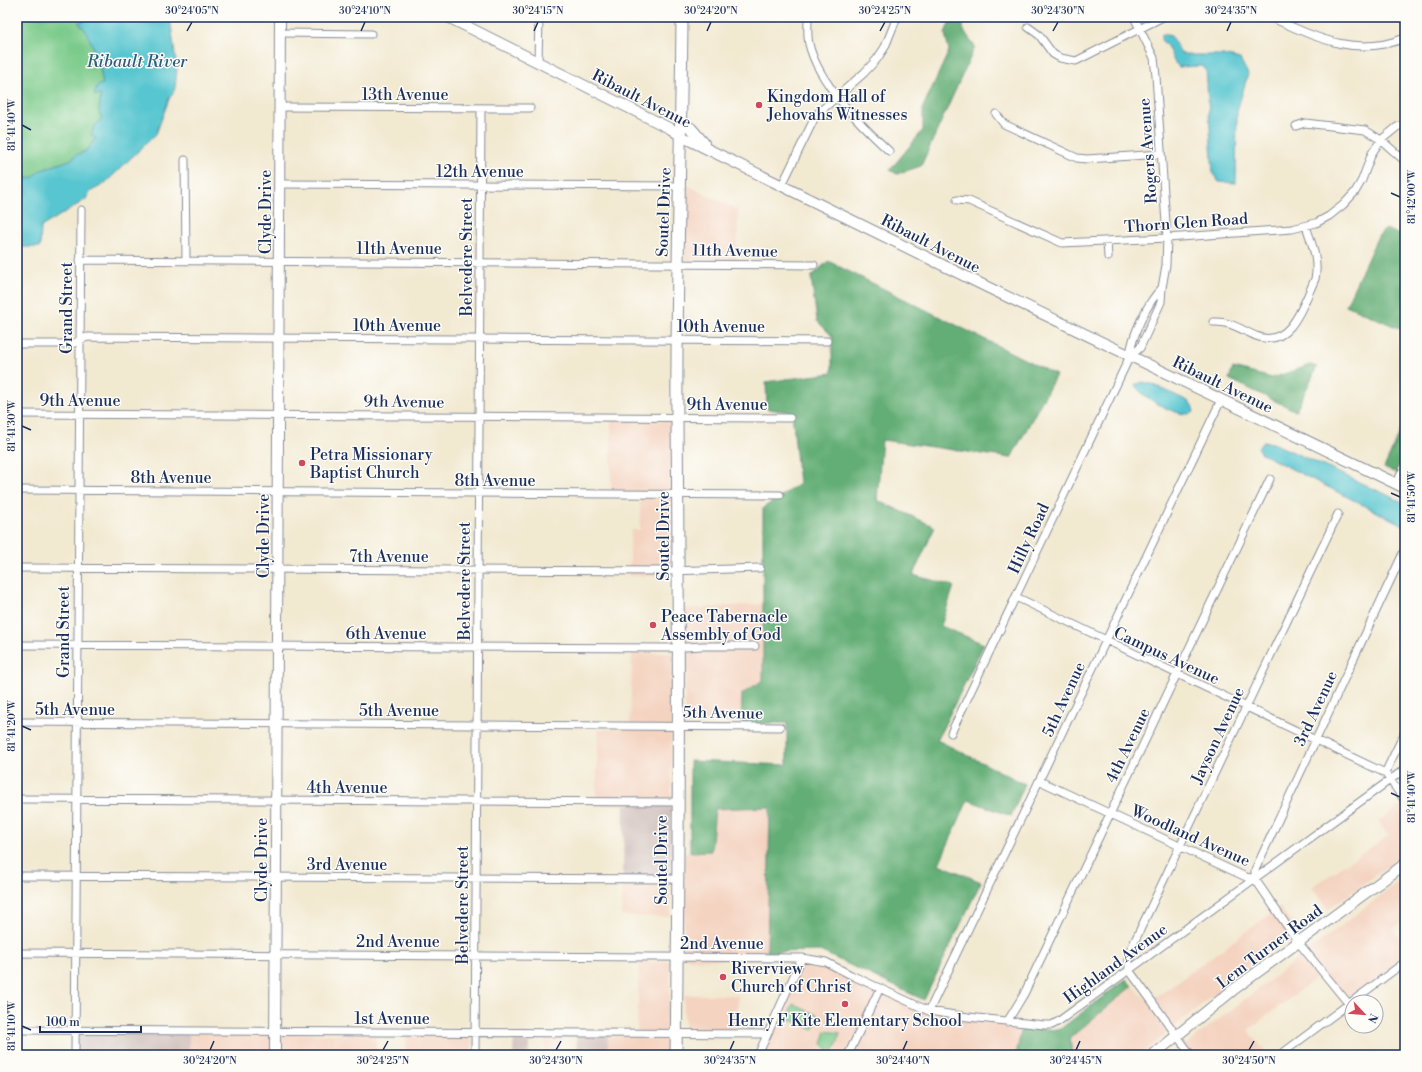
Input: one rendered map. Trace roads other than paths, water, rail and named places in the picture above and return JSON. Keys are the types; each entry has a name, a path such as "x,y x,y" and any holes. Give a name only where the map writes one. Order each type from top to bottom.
{"main road":[{"name":"Soutel Drive","path":"676,1055 679,570 677,418 682,17"}],"street":[{"name":"Clyde Drive","path":"275,1055 278,724 280,17"},
{"name":"Ribault Avenue","path":"448,17 671,129 681,136 987,287 1401,486"},
{"path":"538,62 539,17"},
{"path":"808,17 808,34 812,54 817,66 838,95 871,134 889,151"},
{"path":"782,185 816,115 864,73 877,59 885,47 897,17"},
{"name":"Rogers Avenue","path":"1130,356 1140,348 1162,302 1167,238 1155,64 1146,40 1134,17"},
{"path":"1028,28 1039,35 1053,54 1068,61 1084,58 1163,17"},
{"path":"1270,17 1316,37 1337,44 1355,46 1378,45 1405,38"},
{"path":"280,33 370,34"},
{"name":"13th Avenue","path":"280,108 530,108"},
{"name":"Belvedere Street","path":"475,1055 481,108"},
{"path":"996,114 1004,124 1077,158 1086,159 1162,154"},
{"path":"681,123 691,128 708,148"},
{"path":"1296,126 1305,123 1365,130 1381,140 1405,161"},
{"name":"Thorn Glen Road","path":"957,200 969,201 1062,243 1167,238 1292,229 1306,226 1329,216 1343,205 1355,192 1362,180 1372,153 1381,140 1397,127 1405,124"},
{"path":"185,160 186,260"},
{"name":"12th Avenue","path":"280,184 681,186"},
{"name":"Grand Street","path":"75,1055 81,210"},
{"path":"1213,322 1225,322 1258,337 1265,338 1273,338 1290,329 1315,279 1317,270 1317,262 1306,226"},
{"path":"1107,241 1108,257"},
{"name":"11th Avenue","path":"80,260 814,265"},
{"name":"10th Avenue","path":"17,344 72,344 87,337 479,340 827,340"},
{"name":"Hilly Road","path":"951,733 1130,356"},
{"name":"5th Avenue","path":"929,1011 1221,400"},
{"name":"9th Avenue","path":"17,414 279,414 790,418"},
{"path":"1401,486 1405,466"},
{"name":"4th Avenue","path":"1007,1022 1024,994 1270,479"},
{"name":"8th Avenue","path":"17,490 780,495"},
{"name":"Jayson Avenue","path":"1129,970 1129,954 1338,514"},
{"name":"3rd Avenue","path":"1255,879 1255,870 1405,550"},
{"name":"7th Avenue","path":"17,568 478,570 679,570 760,568"},
{"name":"Campus Avenue","path":"1016,598 1385,773 1405,801"},
{"name":"6th Avenue","path":"17,645 678,648 702,646 755,646"},
{"name":"5th Avenue","path":"17,722 780,727"},
{"path":"1385,773 1405,732"},
{"name":"Highland Avenue","path":"802,958 826,962 929,1011 1007,1022 1052,1025 1405,769"},
{"name":"Woodland Avenue","path":"1040,780 1109,814 1180,845 1246,877 1255,879 1298,942 1344,998"},
{"name":"4th Avenue","path":"17,799 678,802"},
{"name":"Lem Turner Road","path":"1153,1055 1233,990 1405,864"},
{"name":"3rd Avenue","path":"17,876 677,879"},
{"name":"2nd Avenue","path":"17,953 802,958"},
{"path":"758,1055 802,958"},
{"path":"1361,994 1405,962"},
{"path":"1129,970 1191,1055"},
{"path":"848,1055 880,988"},
{"path":"1280,1055 1344,1006"},
{"name":"1st Avenue","path":"17,1030 767,1034"}],"water":[{"name":"Ribault River","path":"82,17 170,17 177,69 175,89 169,99 156,134 103,185 91,191 85,200 41,227 40,247 17,247 17,181 34,177 39,171 70,160 76,155 86,151 96,138 91,135 95,125 102,119 99,111 101,95 94,95 98,85 103,84 99,61 86,31 78,22 84,22"},
{"path":"1162,34 1171,36 1181,53 1187,55 1223,55 1240,59 1248,74 1237,111 1236,183 1219,182 1213,174 1206,69 1201,66 1179,67 1174,61 1167,46 1161,40"},
{"path":"1143,382 1152,384 1188,401 1192,405 1194,412 1188,414 1172,411 1153,401 1145,396 1135,385"},
{"path":"1264,442 1273,443 1405,503 1405,526 1262,454 1258,447"}],"place":[{"name":"Kingdom Hall of Jehovahs Witnesses","path":"759,105"},
{"name":"Petra Missionary Baptist Church","path":"302,463"},
{"name":"Peace Tabernacle Assembly of God","path":"653,625"},
{"name":"Riverview Church of Christ","path":"723,977"},
{"name":"Henry F Kite Elementary School","path":"845,1004"}]}
